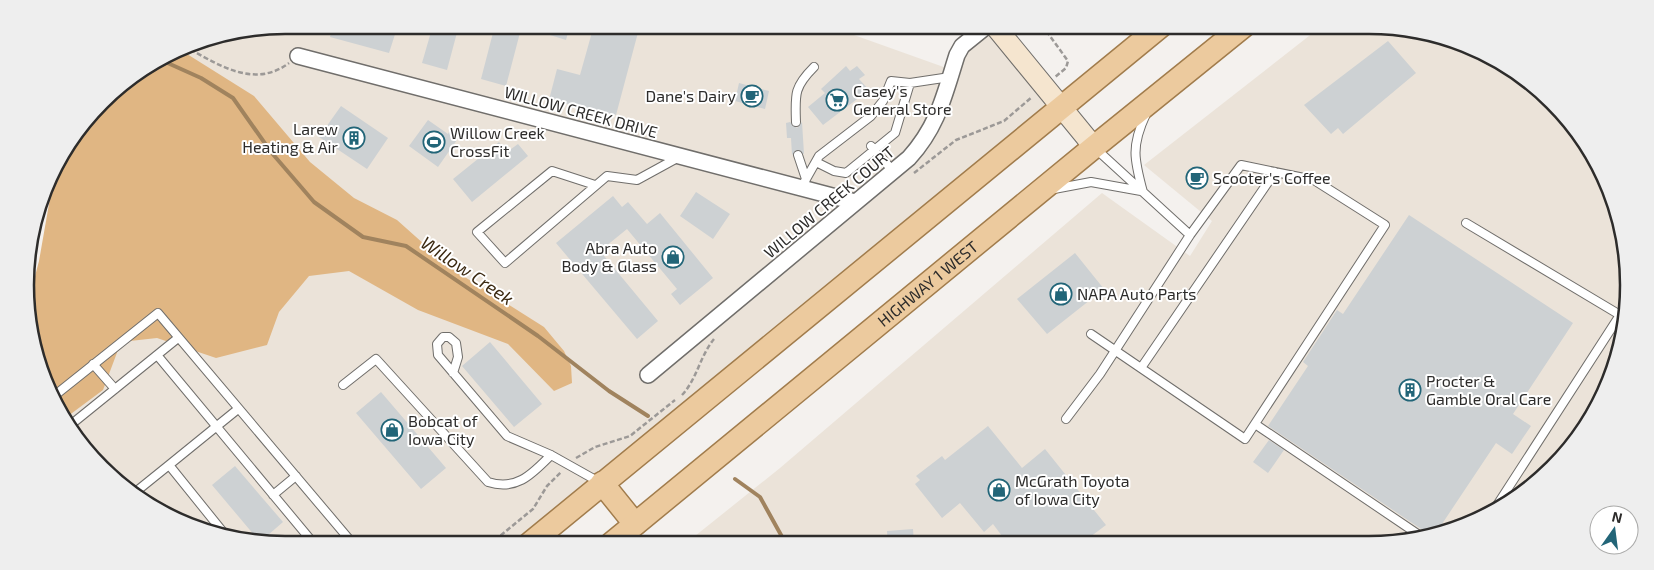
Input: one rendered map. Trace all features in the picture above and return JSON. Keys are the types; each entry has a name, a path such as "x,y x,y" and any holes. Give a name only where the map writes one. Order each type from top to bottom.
{"main road":[{"path":"538,536 1062,109 1151,34"},
{"name":"HIGHWAY 1 WEST","path":"621,536 1154,97 1234,34"},
{"path":"602,483 635,524"}],"street":[{"name":"WILLOW CREEK COURT","path":"648,375 909,158 929,133 944,99 957,55 962,46 977,34"},
{"path":"1001,34 1094,147"},
{"name":"WILLOW CREEK DRIVE","path":"298,56 680,156 804,184 855,202"}],"lane":[{"path":"796,122 795,98 800,81 814,67"},
{"path":"804,184 823,153 871,116 883,101 891,81 910,83 950,77"},
{"path":"816,162 834,171 846,173 873,148 895,133 910,83"},
{"path":"1143,192 1136,167 1137,135 1154,97"},
{"path":"1094,147 1190,235"},
{"path":"873,148 893,171"},
{"path":"798,155 804,184"},
{"path":"596,185 552,171 477,232 505,263 607,176 637,180 680,156"},
{"path":"1066,419 1115,351 1190,235 1241,165 1314,180 1384,225 1245,439 1115,351 1091,334"},
{"path":"1141,368 1275,172"},
{"path":"1040,191 1091,182 1143,192"},
{"path":"1466,223 1618,314"},
{"path":"58,392 158,312 346,536"},
{"path":"1501,499 1618,318"},
{"path":"74,423 178,338"},
{"path":"157,355 307,536"},
{"path":"344,385 376,358 488,482 498,485 516,484 528,477 551,455"},
{"path":"93,364 115,389"},
{"path":"453,373 507,436 551,455 602,483"},
{"path":"139,489 238,409"},
{"path":"1255,424 1414,532"},
{"path":"169,465 220,528"},
{"path":"273,495 296,476"}],"path":[{"path":"910,177 956,140 1004,121 1066,68 1068,61 1048,34"},
{"path":"194,51 238,74 264,72 282,68 298,56"},
{"path":"500,536 533,509 547,486 576,458 595,447 630,436 684,393 693,381 708,347 716,336"}],"shaded area":[{"path":"269,34 851,34 952,70 981,34 996,34 1054,99 524,536 269,536 220,528 189,517 145,494 119,474 96,451 67,411 47,366 39,335 108,106 159,67 189,53 220,42"},
{"path":"1311,34 1385,34 1402,36 1450,47 1495,67 1547,107 1578,145 1601,189 1612,220 1620,269 1618,318 1607,366 1587,411 1547,463 1509,494 1495,503 1450,523 1402,534 1385,536 695,536 780,468 1102,193 1190,256 1212,221 1144,165"},
{"path":"187,54 254,96 310,162 354,198 397,220 452,269 544,327 564,351 571,366 572,383 554,391 508,344 418,310 349,271 309,276 279,312 267,345 216,358 157,338 121,342 103,390 70,415 53,381 42,350 34,301 34,280 51,195 67,159 76,145 96,119 119,96 159,67"}],"building":[{"path":"331,34 395,34 389,53 330,37"},
{"path":"430,34 457,34 447,70 422,63"},
{"path":"493,34 520,34 506,86 481,79"},
{"path":"550,34 568,34 566,40"},
{"path":"591,34 638,34 616,115 549,100 557,69 580,75"},
{"path":"1388,41 1416,73 1343,134 1338,128 1331,134 1304,105"},
{"name":"Casey's General Store","path":"846,66 850,71 857,66 865,75 859,79 869,90 823,125 808,107 825,93 821,89"},
{"name":"Dane's Dairy","path":"739,83 769,91 765,109 735,101"},
{"name":"Larew Heating & Air","path":"341,106 388,138 367,169 319,137"},
{"name":"Willow Creek CrossFit","path":"428,120 448,134 450,130 459,137 438,167 409,146"},
{"path":"790,122 797,128 802,122 804,154 797,150 792,155 791,138 787,138 786,123"},
{"path":"499,142 507,152 518,144 528,156 472,202 453,179"},
{"name":"Scooter's Coffee","path":"1194,169 1207,181 1200,188 1186,176"},
{"path":"696,192 730,214 713,239 680,216"},
{"path":"613,196 622,207 628,202 647,224 660,213 713,278 680,305 671,294 677,289 627,229 600,251 658,321 637,339 556,243"},
{"name":"Procter & Gamble Oral Care","path":"1409,215 1573,323 1513,414 1531,426 1512,454 1496,443 1441,526 1423,530 1268,426 1308,366 1303,362 1337,310 1343,314"},
{"name":"NAPA Auto Parts","path":"1075,253 1104,289 1047,334 1017,299"},
{"path":"490,342 542,404 514,427 462,366"},
{"name":"Bobcat of Iowa City","path":"381,392 446,468 421,489 356,413"},
{"name":"McGrath Toyota of Iowa City","path":"988,426 1022,468 1045,449 1106,525 1091,536 1002,536 993,524 984,532 960,503 942,518 915,484 920,480 916,476 942,456 945,460"},
{"path":"1269,440 1284,450 1268,473 1253,462"},
{"path":"235,466 283,522 267,536 253,534 212,485"},
{"path":"913,529 913,536 887,536 887,531"}],"waterway":[{"name":"Willow Creek","path":"168,63 201,78 233,98 271,152 314,202 363,237 406,246 538,336 609,391 648,416"},
{"name":"Willow Creek","path":"735,479 760,497 782,536"}],"place":[{"name":"Dane's Dairy","path":"752,96"},
{"name":"Casey's General Store","path":"837,100"},
{"name":"Larew Heating & Air","path":"354,138"},
{"name":"Willow Creek CrossFit","path":"434,142"},
{"name":"Scooter's Coffee","path":"1197,178"},
{"name":"Abra Auto Body & Glass","path":"673,257"},
{"name":"NAPA Auto Parts","path":"1061,294"},
{"name":"Procter & Gamble Oral Care","path":"1410,390"},
{"name":"Bobcat of Iowa City","path":"392,430"},
{"name":"McGrath Toyota of Iowa City","path":"999,490"}]}
